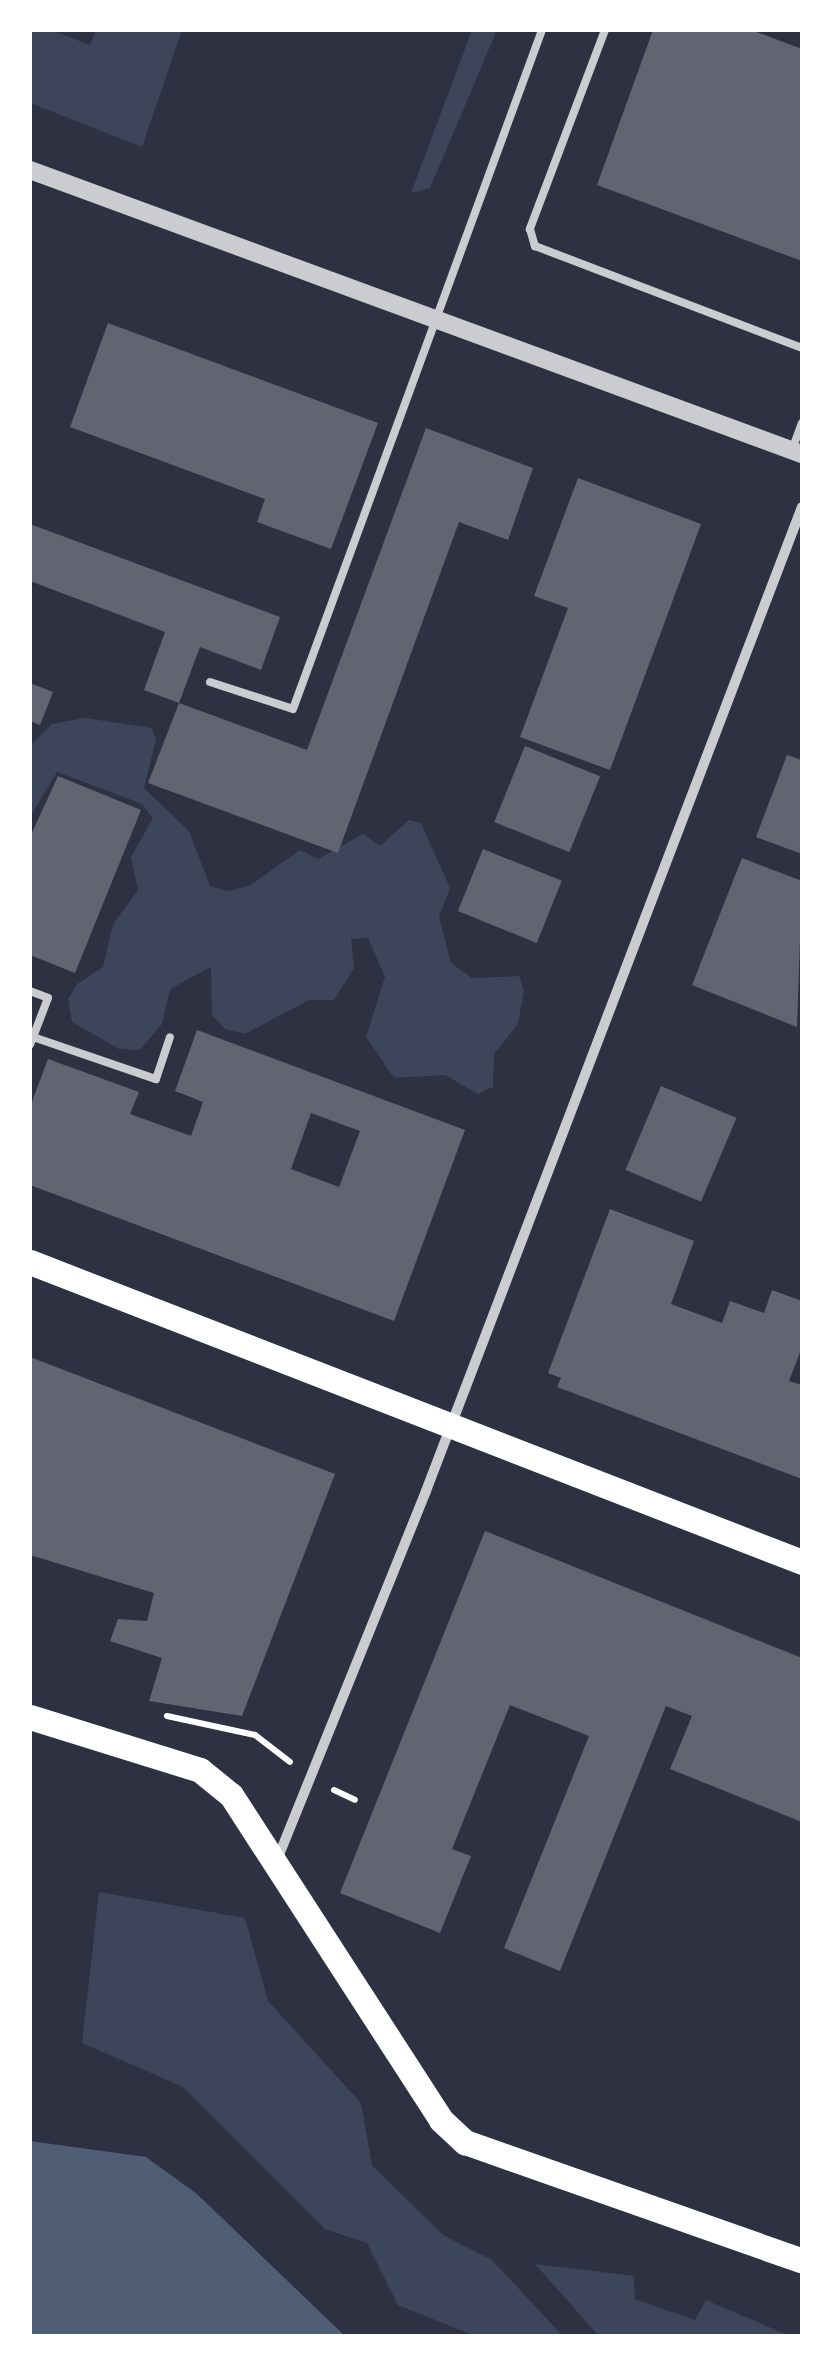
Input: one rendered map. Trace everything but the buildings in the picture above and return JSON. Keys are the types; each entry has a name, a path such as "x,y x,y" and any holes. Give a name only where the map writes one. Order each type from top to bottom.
{"main road":[{"path":"30,1262 802,1562"},
{"path":"30,1718 200,1770 230,1795 441,2120 465,2142 802,2261"}],"street":[{"path":"30,170 797,452"},
{"path":"276,1861 449,1426 802,507"}],"lane":[{"path":"210,682 293,709 542,30"},
{"path":"605,30 530,230 535,246 802,348"},
{"path":"797,452 802,424"},
{"path":"30,991 48,998 31,1041 156,1079 170,1037"}],"path":[{"path":"167,1716 255,1735 310,1778 355,1800"}],"shaded area":[{"path":"30,30 51,30 90,45 96,30 182,30 142,147 30,103"},
{"path":"472,30 497,30 430,188 411,193"},
{"path":"85,718 152,728 156,740 144,788 189,831 210,886 228,891 251,885 300,850 318,859 363,834 380,846 409,820 421,823 450,888 439,917 451,963 472,978 519,976 524,990 518,1024 494,1054 493,1087 478,1094 445,1075 394,1078 366,1037 385,977 368,938 351,939 354,968 334,1000 309,1000 245,1034 225,1029 212,1015 211,967 170,989 162,1024 140,1050 119,1049 72,1022 68,999 77,984 103,967 113,924 138,890 131,857 153,818 142,804 57,772 30,817 30,746 52,724"},
{"path":"99,1892 245,1918 268,2001 361,2103 372,2165 443,2235 492,2260 563,2336 475,2336 398,2305 367,2243 325,2229 183,2087 82,2043"},
{"path":"30,2141 146,2157 197,2194 345,2336 30,2336"},
{"path":"535,2264 634,2276 635,2299 695,2320 706,2300 790,2336 599,2336"}]}
